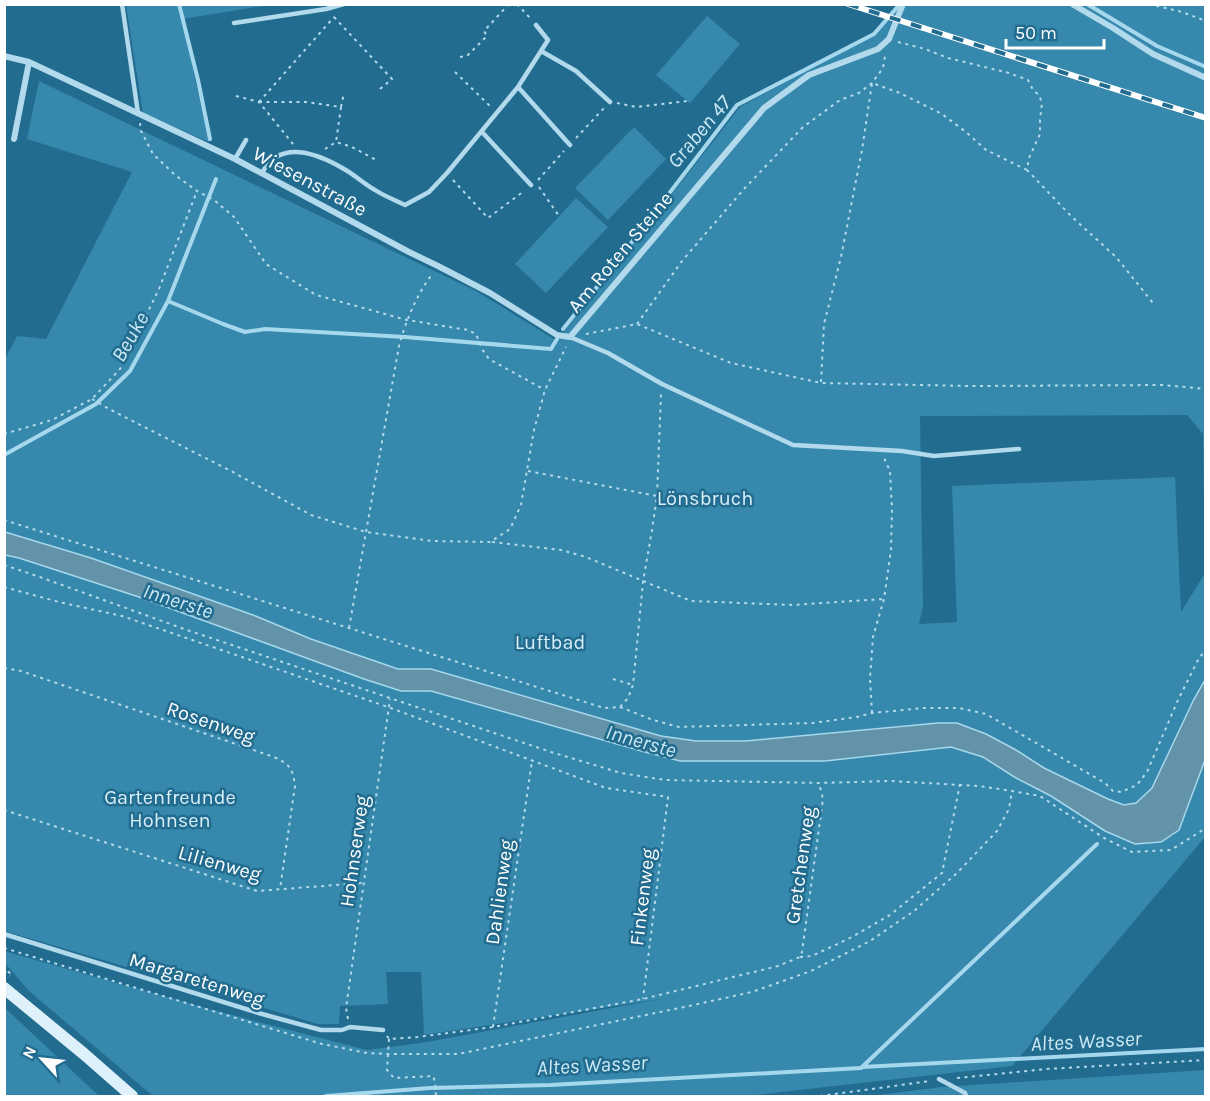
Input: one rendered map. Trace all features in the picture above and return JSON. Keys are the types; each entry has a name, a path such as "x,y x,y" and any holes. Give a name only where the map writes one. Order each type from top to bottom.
{"main road":[{"path":"9,984 132,1096"}],"street":[{"path":"889,39 903,4"},
{"path":"1072,4 1153,54 1206,78"},
{"name":"Am Roten Steine","path":"570,337 764,108 809,75 878,50 889,39"},
{"name":"Wiesenstraße","path":"4,56 29,62 235,159 490,293 556,335 570,337"},
{"path":"14,139 29,62"}],"lane":[{"path":"122,4 138,113"},
{"path":"234,23 326,9 344,4"},
{"path":"262,173 267,162 283,153 297,152 315,155 344,169 376,192 405,205 429,192 497,114 541,51 548,40 536,24"},
{"path":"541,51 576,71 610,102"},
{"path":"518,87 570,145"},
{"path":"482,132 531,185"},
{"path":"235,159 246,140"},
{"path":"570,337 608,353 662,384 793,445 902,451 934,456 1019,449"},
{"name":"Margaretenweg","path":"4,934 321,1030 342,1030 350,1027 383,1030"},
{"path":"939,1079 965,1093 966,1096"}],"path":[{"path":"460,57 467,56 487,36 484,31 509,4"},
{"path":"517,4 536,24"},
{"path":"1149,4 1206,21"},
{"path":"259,102 334,17 392,79 380,89"},
{"path":"637,324 681,261 744,189 803,127 840,100 859,93 872,83 883,68 889,39 1028,80 1042,103 1040,134 1029,158 1027,170"},
{"path":"455,72 497,114"},
{"path":"872,83 900,93 942,114 986,150 1027,170 1071,216 1116,257 1153,303"},
{"path":"821,383 824,324 841,257 862,150 872,83"},
{"path":"336,142 344,93"},
{"path":"236,96 259,102 306,102 341,107"},
{"path":"559,216 535,182 610,102 636,107 687,101"},
{"path":"259,102 292,141 297,152"},
{"path":"138,113 141,131 153,154 175,175 214,200 234,217 266,264 316,295 407,320 468,330 476,334 482,350 489,359 545,390"},
{"path":"315,155 336,142 352,147 376,160"},
{"path":"447,173 488,218 531,185"},
{"path":"4,434 52,420 92,399 120,369 159,289 197,191"},
{"path":"349,628 399,346 407,320 426,282"},
{"path":"490,542 510,529 521,505 534,430 545,390 570,337 637,324 731,363 821,383 971,386 1163,385 1206,389"},
{"path":"620,707 628,698 633,685 643,582 657,496 662,384"},
{"path":"92,399 311,515 366,532 432,541 490,542 561,550 586,557 691,601 793,605 884,599"},
{"path":"872,713 870,678 873,637 884,599 891,550 890,471 880,450"},
{"path":"528,471 657,496"},
{"path":"4,520 604,708 620,707 679,727 812,723 872,713 923,708 959,708 986,714 1105,783 1113,791 1121,792 1137,785 1147,772 1178,700 1199,658 1206,650"},
{"path":"4,566 390,699 621,773 665,780 819,783 890,781 960,784 1012,790 1040,796 1104,838 1132,852 1171,850 1206,828"},
{"path":"4,587 122,616 388,707 532,761"},
{"name":"Rosenweg","path":"4,668 21,671 285,762 293,772 295,786 280,889"},
{"path":"613,679 633,685"},
{"name":"Hohnserweg","path":"346,1008 390,699"},
{"name":"Finkenweg","path":"532,761 606,788 668,797 643,999"},
{"name":"Dahlienweg","path":"494,1027 532,761"},
{"name":"Gretchenweg","path":"800,957 823,799 819,783"},
{"path":"388,1039 494,1027 643,999 778,966 800,957 812,956 890,915 942,873 960,784"},
{"path":"4,948 322,1044 367,1053 458,1054 752,992 810,971 870,941 914,910 957,873 997,831 1009,809 1012,790"},
{"name":"Lilienweg","path":"4,810 257,891 363,883"},
{"path":"4,965 9,984"},
{"path":"383,1030 388,1039 387,1070 394,1078 433,1076 436,1096"},
{"path":"820,1096 939,1079 1046,1069 1206,1060"}],"green space":[{"path":"126,5 269,5 182,19 209,142 143,113"},
{"name":"Lönsbruch","path":"898,5 1205,5 1205,573 1205,680 1152,788 1136,803 1124,805 1108,799 1044,768 986,734 957,723 746,741 696,741 661,736 431,669 398,669 91,558 5,532 5,359 17,336 46,339 132,172 27,139 39,81 476,291 557,341 740,107 869,36","holes":["1187,415 1203,434 1205,573 1181,612 1175,477 952,486 957,622 919,624 923,606 920,416"]},
{"path":"707,16 740,44 690,103 656,75"},
{"path":"634,127 666,159 608,220 575,188"},
{"path":"576,198 608,227 546,293 515,264"},
{"name":"Gartenfreunde Hohnsen","path":"5,555 139,597 401,691 431,691 524,717 766,760 825,761 951,747 983,757 1051,796 1105,831 1134,844 1160,843 1179,830 1205,760 1205,837 1012,1066 747,1096 153,1096 29,991 5,963 4,951 209,1009 367,1050 421,1043 661,999 424,1035 421,972 386,972 388,1004 340,1006 339,1024 318,1024 5,931"},
{"path":"5,1008 99,1096 5,1096"},
{"path":"1205,1070 1205,1096 871,1096 941,1087"}],"water":[{"name":"Innerste","path":"5,532 91,558 398,669 431,669 661,736 696,741 746,741 957,723 986,734 1044,768 1124,805 1136,803 1152,788 1205,680 1205,760 1179,830 1161,842 1135,844 1105,831 1051,796 983,757 951,747 825,761 680,761 431,691 401,691 364,679 139,597 5,555"}],"waterway":[{"name":"Beuke","path":"179,4 210,139"},
{"name":"Graben 47","path":"563,329 737,105 874,34 900,4"},
{"path":"1087,4 1157,46 1206,67"},
{"name":"Beuke","path":"4,455 96,404 130,371 168,301 216,179"},
{"name":"Graben 47","path":"168,301 245,332 265,329 551,349 557,339"},
{"name":"Altes Wasser","path":"326,1096 430,1088 550,1085 861,1068 1097,844"},
{"name":"Altes Wasser","path":"862,1067 1206,1049"}],"railway":[{"path":"848,4 1206,118"}],"park label":[{"name":"Luftbad","path":"550,642"}]}
